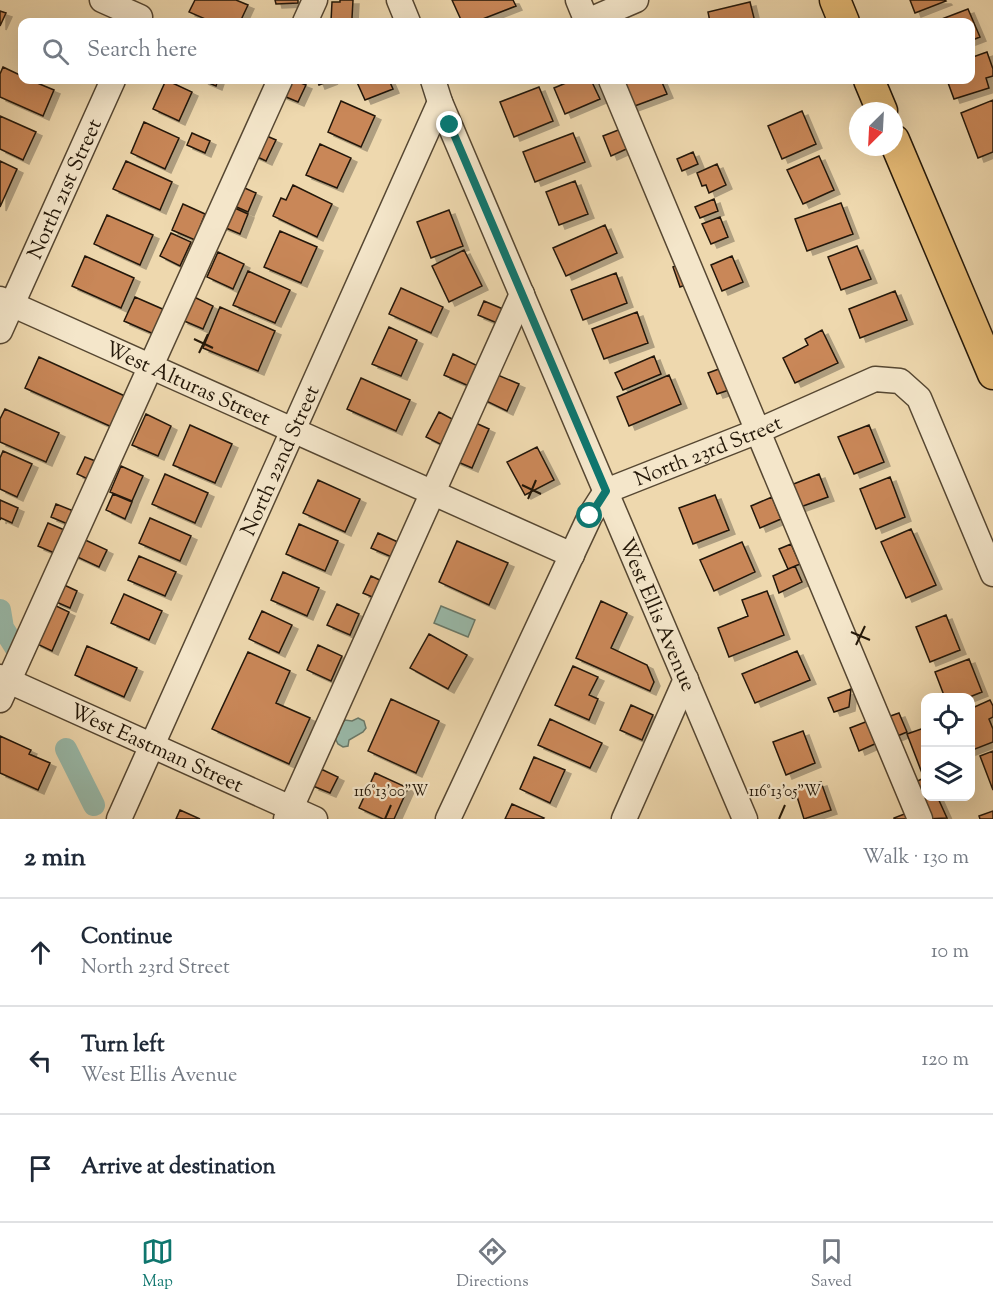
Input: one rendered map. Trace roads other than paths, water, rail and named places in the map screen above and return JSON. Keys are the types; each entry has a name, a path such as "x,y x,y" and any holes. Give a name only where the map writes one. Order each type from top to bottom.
{"main road":[{"path":"835,0 842,18"},
{"path":"870,84 878,102"},
{"path":"901,156 993,374"}],"street":[{"path":"102,0 142,13"},
{"path":"307,18 315,0"},
{"path":"399,0 406,18"},
{"path":"578,0 585,18"},
{"path":"595,18 636,0"},
{"name":"North 21st Street","path":"0,331 6,302 110,84"},
{"path":"3,686 277,84"},
{"path":"613,84 920,819"},
{"name":"West Ellis Avenue","path":"442,88 522,294 746,819"},
{"name":"North 22nd Street","path":"119,819 293,430 442,88"},
{"path":"288,814 522,294"},
{"name":"West Alturas Street","path":"6,302 572,555"},
{"name":"North 23rd Street","path":"448,819 590,516 606,491 758,431 875,379 905,386 919,398 993,574"},
{"path":"624,819 686,679"},
{"name":"West Eastman Street","path":"3,686 152,745 288,814 315,819"}],"waterway":[{"path":"0,610 3,628 17,650"},
{"path":"66,749 94,805"}]}
